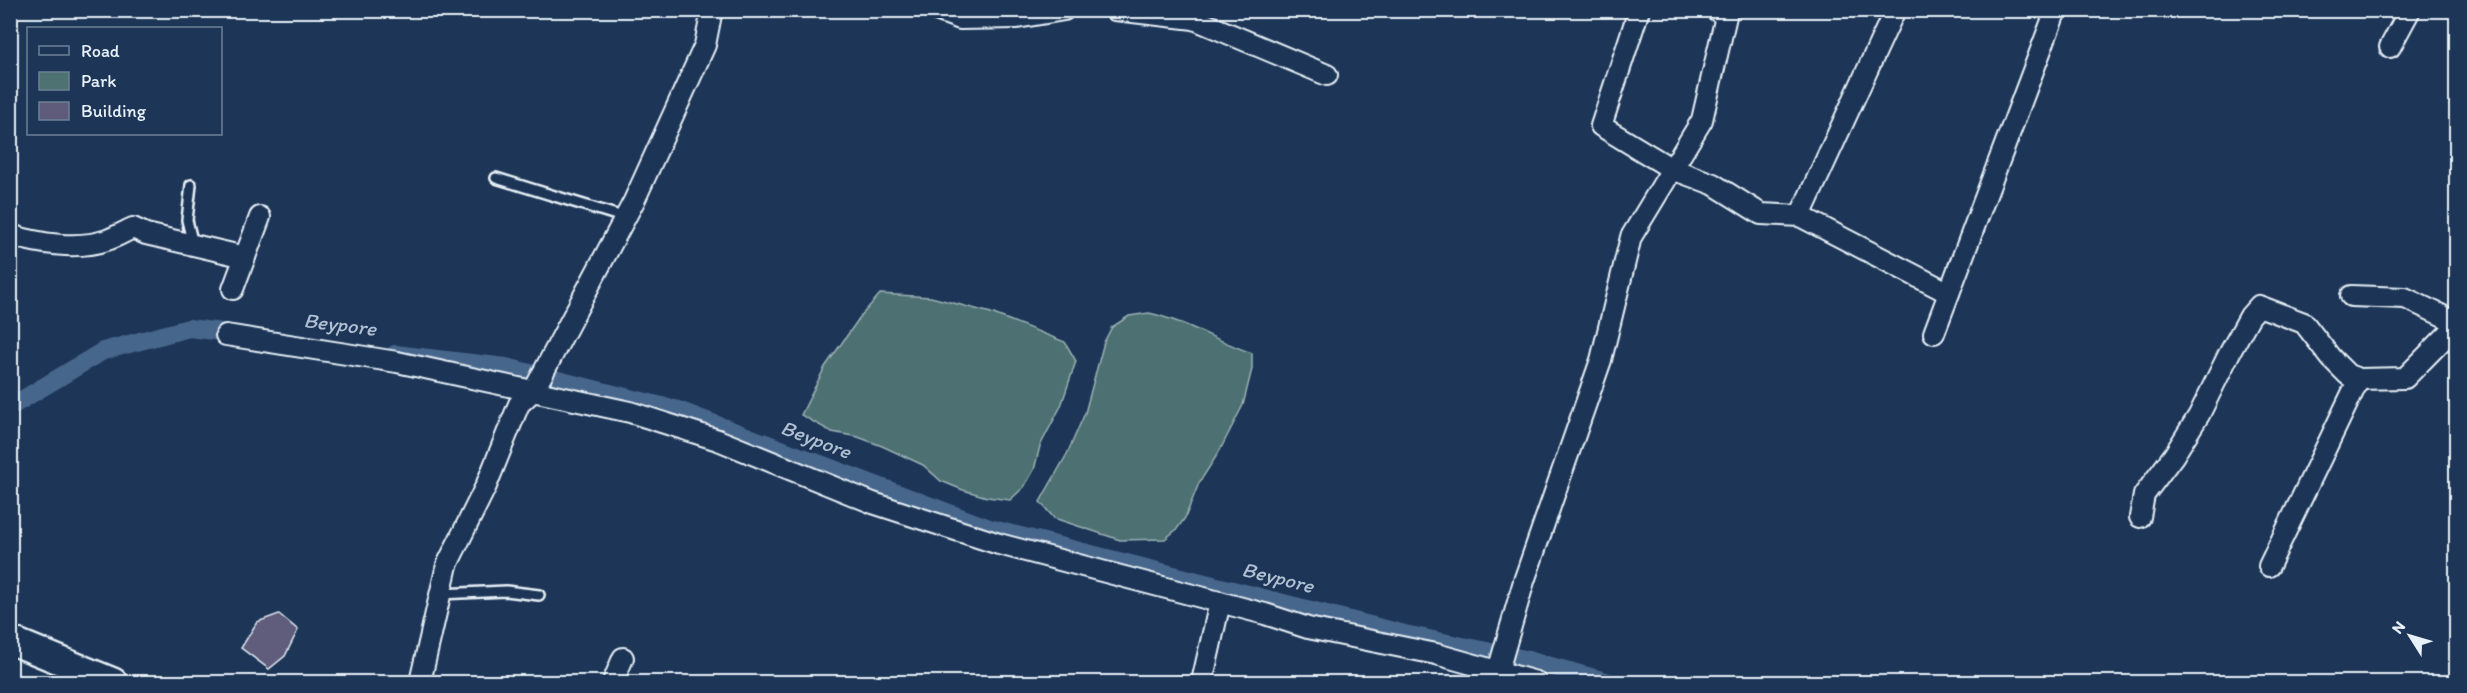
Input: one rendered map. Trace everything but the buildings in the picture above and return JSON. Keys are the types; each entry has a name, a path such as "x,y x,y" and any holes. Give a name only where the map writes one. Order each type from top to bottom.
{"main road":[{"path":"10,640 113,682"}],"street":[{"path":"420,682 447,565 486,486 519,404 534,390 626,218 705,45 712,10"},
{"path":"936,10 960,19 1017,18 1064,10"},
{"path":"1115,10 1196,15 1327,75"},
{"path":"1639,10 1601,126 1672,169 1713,184 1761,214 1800,216 1949,293"},
{"path":"1499,677 1524,581 1601,360 1631,237 1702,120 1726,16 1716,10"},
{"path":"1800,216 1895,10"},
{"path":"1934,333 2056,10"},
{"path":"2390,47 2410,10"},
{"path":"233,289 260,217"},
{"path":"10,235 23,239 72,245 106,240 133,228 245,257"},
{"path":"2140,517 2144,495 2174,455 2199,415 2250,316 2259,306 2304,323 2331,358 2348,375 2359,379 2406,378 2457,324 2405,298 2351,296"},
{"path":"226,335 397,362 630,412 718,440 873,502 999,544 1220,602 1308,628 1436,654 1499,677 1536,682"},
{"path":"2269,566 2359,379"},
{"path":"1202,682 1220,602"},
{"path":"613,682 623,658"}],"lane":[{"path":"496,178 626,218"},
{"path":"191,185 187,220 193,245"},
{"path":"439,594 506,591 539,595"}],"green space":[{"path":"880,294 931,297 991,313 1065,342 1076,361 1061,406 1040,446 1034,470 1024,487 1010,500 987,497 963,490 941,481 923,465 882,446 858,437 832,432 801,415 825,367 860,317"},
{"path":"1149,313 1175,321 1252,353 1252,369 1243,405 1219,452 1199,483 1185,518 1177,529 1165,539 1120,540 1054,518 1040,502 1067,454 1085,413 1104,342 1112,327 1129,316"}],"waterway":[{"name":"Beypore","path":"10,407 103,351 189,328 239,334"},
{"name":"Beypore","path":"395,354 506,367 678,410 989,528 1405,634 1525,659 1609,682"}]}
